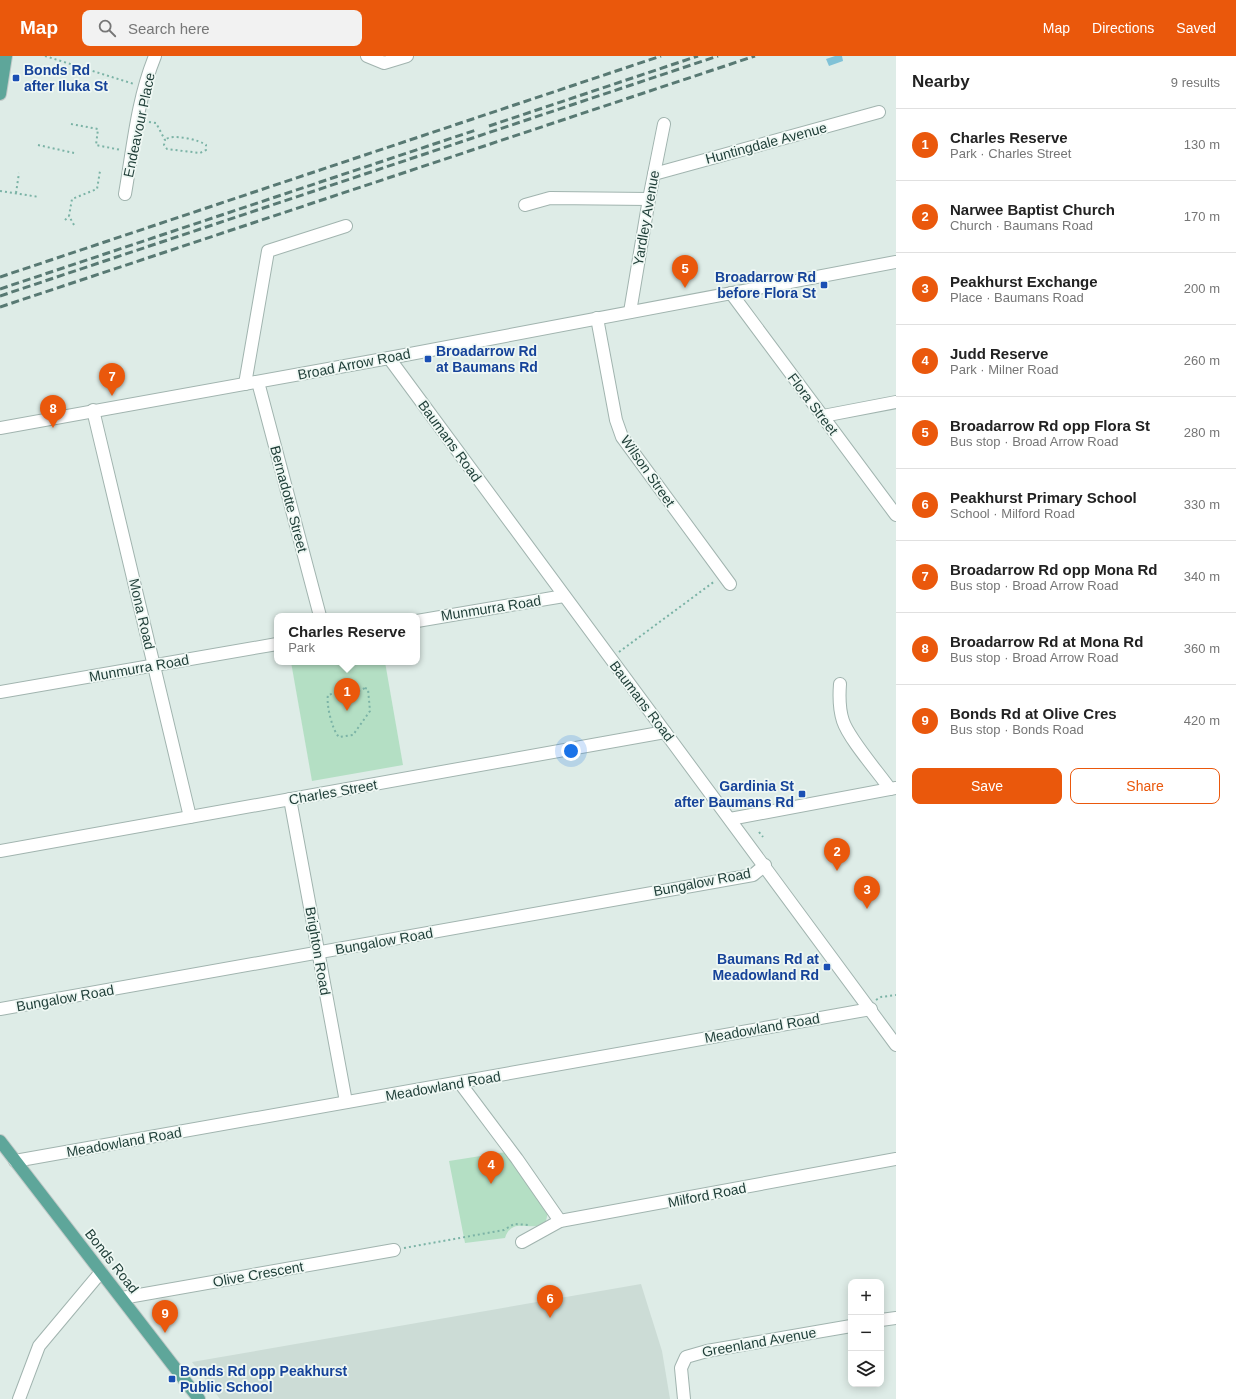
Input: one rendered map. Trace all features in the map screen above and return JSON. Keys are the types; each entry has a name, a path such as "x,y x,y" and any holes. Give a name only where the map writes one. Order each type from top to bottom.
{"main road":[{"path":"0,94 6,56"},
{"name":"Bonds Road","path":"0,1141 199,1399"}],"street":[{"name":"Endeavour Place","path":"125,194 145,87 155,56"},
{"path":"369,57 384,62 407,56"},
{"name":"Huntingdale Avenue","path":"654,174 879,112"},
{"name":"Yardley Avenue","path":"630,312 649,199 664,124"},
{"path":"525,205 550,198 649,199"},
{"path":"245,384 268,251 346,226"},
{"name":"Broad Arrow Road","path":"0,428 93,410 389,358 896,262"},
{"name":"Flora Street","path":"730,293 896,515"},
{"name":"Wilson Street","path":"597,318 616,420 622,437 726,580"},
{"name":"Baumans Road","path":"389,358 610,659 870,1007 896,1045"},
{"name":"Bernadotte Street","path":"258,382 319,613"},
{"path":"823,416 896,402"},
{"name":"Mona Road","path":"93,410 190,817"},
{"name":"Munmurra Road","path":"420,620 564,596"},
{"name":"Munmurra Road","path":"0,692 274,645"},
{"path":"730,820 893,788 850,735 843,722 840,708 840,684"},
{"name":"Charles Street","path":"0,851 665,732"},
{"name":"Brighton Road","path":"290,799 346,1102"},
{"name":"Bungalow Road","path":"0,1009 753,875 765,865"},
{"name":"Meadowland Road","path":"15,1161 460,1083 870,1007"},
{"path":"460,1083 560,1221"},
{"name":"Milford Road","path":"522,1242 560,1221 896,1159"},
{"name":"Olive Crescent","path":"122,1298 394,1250"},
{"path":"19,1399 39,1346 101,1272"},
{"path":"884,1320 896,1318"},
{"name":"Greenland Avenue","path":"684,1399 681,1368 686,1357 707,1351 848,1327"}],"path":[{"path":"45,56 145,87"},
{"path":"138,120 156,123 165,140 164,145 167,149 200,153 206,150 206,146 198,141 172,136 165,140"},
{"path":"71,124 98,129 96,145 132,152"},
{"path":"38,144 74,153"},
{"path":"65,220 69,216 72,199 97,189 100,171"},
{"path":"16,194 19,173"},
{"path":"0,190 39,197"},
{"path":"69,216 74,225"},
{"path":"610,659 726,580"},
{"path":"366,688 368,690 370,712 353,735 343,737 336,734 331,724 330,710 327,701 328,695 345,690 354,693 366,688"},
{"path":"759,832 762,837"},
{"path":"870,1007 881,997 896,995"},
{"path":"394,1250 504,1230 514,1224 534,1225"}],"shaded area":[{"path":"641,1284 662,1351 670,1399 220,1399 192,1362"}],"green space":[{"path":"292,665 386,665 403,765 312,781"},
{"path":"506,1152 548,1212 546,1221 541,1225 536,1226 513,1227 505,1238 465,1243 449,1161"}],"water":[{"path":"835,56 842,56 843,61 829,66 826,59"}],"railway":[{"path":"0,277 661,56"},
{"path":"489,126 698,56"},
{"path":"0,296 718,56"},
{"path":"0,307 755,56"},
{"path":"0,289 476,130"}],"place":[{"name":"Bonds Rd after Iluka St","path":"16,78"},
{"name":"Broadarrow Rd before Flora St","path":"824,285"},
{"name":"Broadarrow Rd opp Flora St","path":"685,288"},
{"name":"Broadarrow Rd at Baumans Rd","path":"428,359"},
{"name":"Broadarrow Rd opp Mona Rd","path":"112,396"},
{"name":"Broadarrow Rd at Mona Rd","path":"53,428"},
{"name":"Charles Reserve","path":"347,711"},
{"name":"Gardinia St after Baumans Rd","path":"802,794"},
{"name":"Narwee Baptist Church","path":"837,871"},
{"name":"Peakhurst Exchange","path":"867,909"},
{"name":"Baumans Rd at Meadowland Rd","path":"827,967"},
{"name":"Judd Reserve","path":"491,1184"},
{"name":"Peakhurst Primary School","path":"550,1318"},
{"name":"Bonds Rd at Olive Cres","path":"165,1333"},
{"name":"Bonds Rd opp Peakhurst Public School","path":"172,1379"}]}
